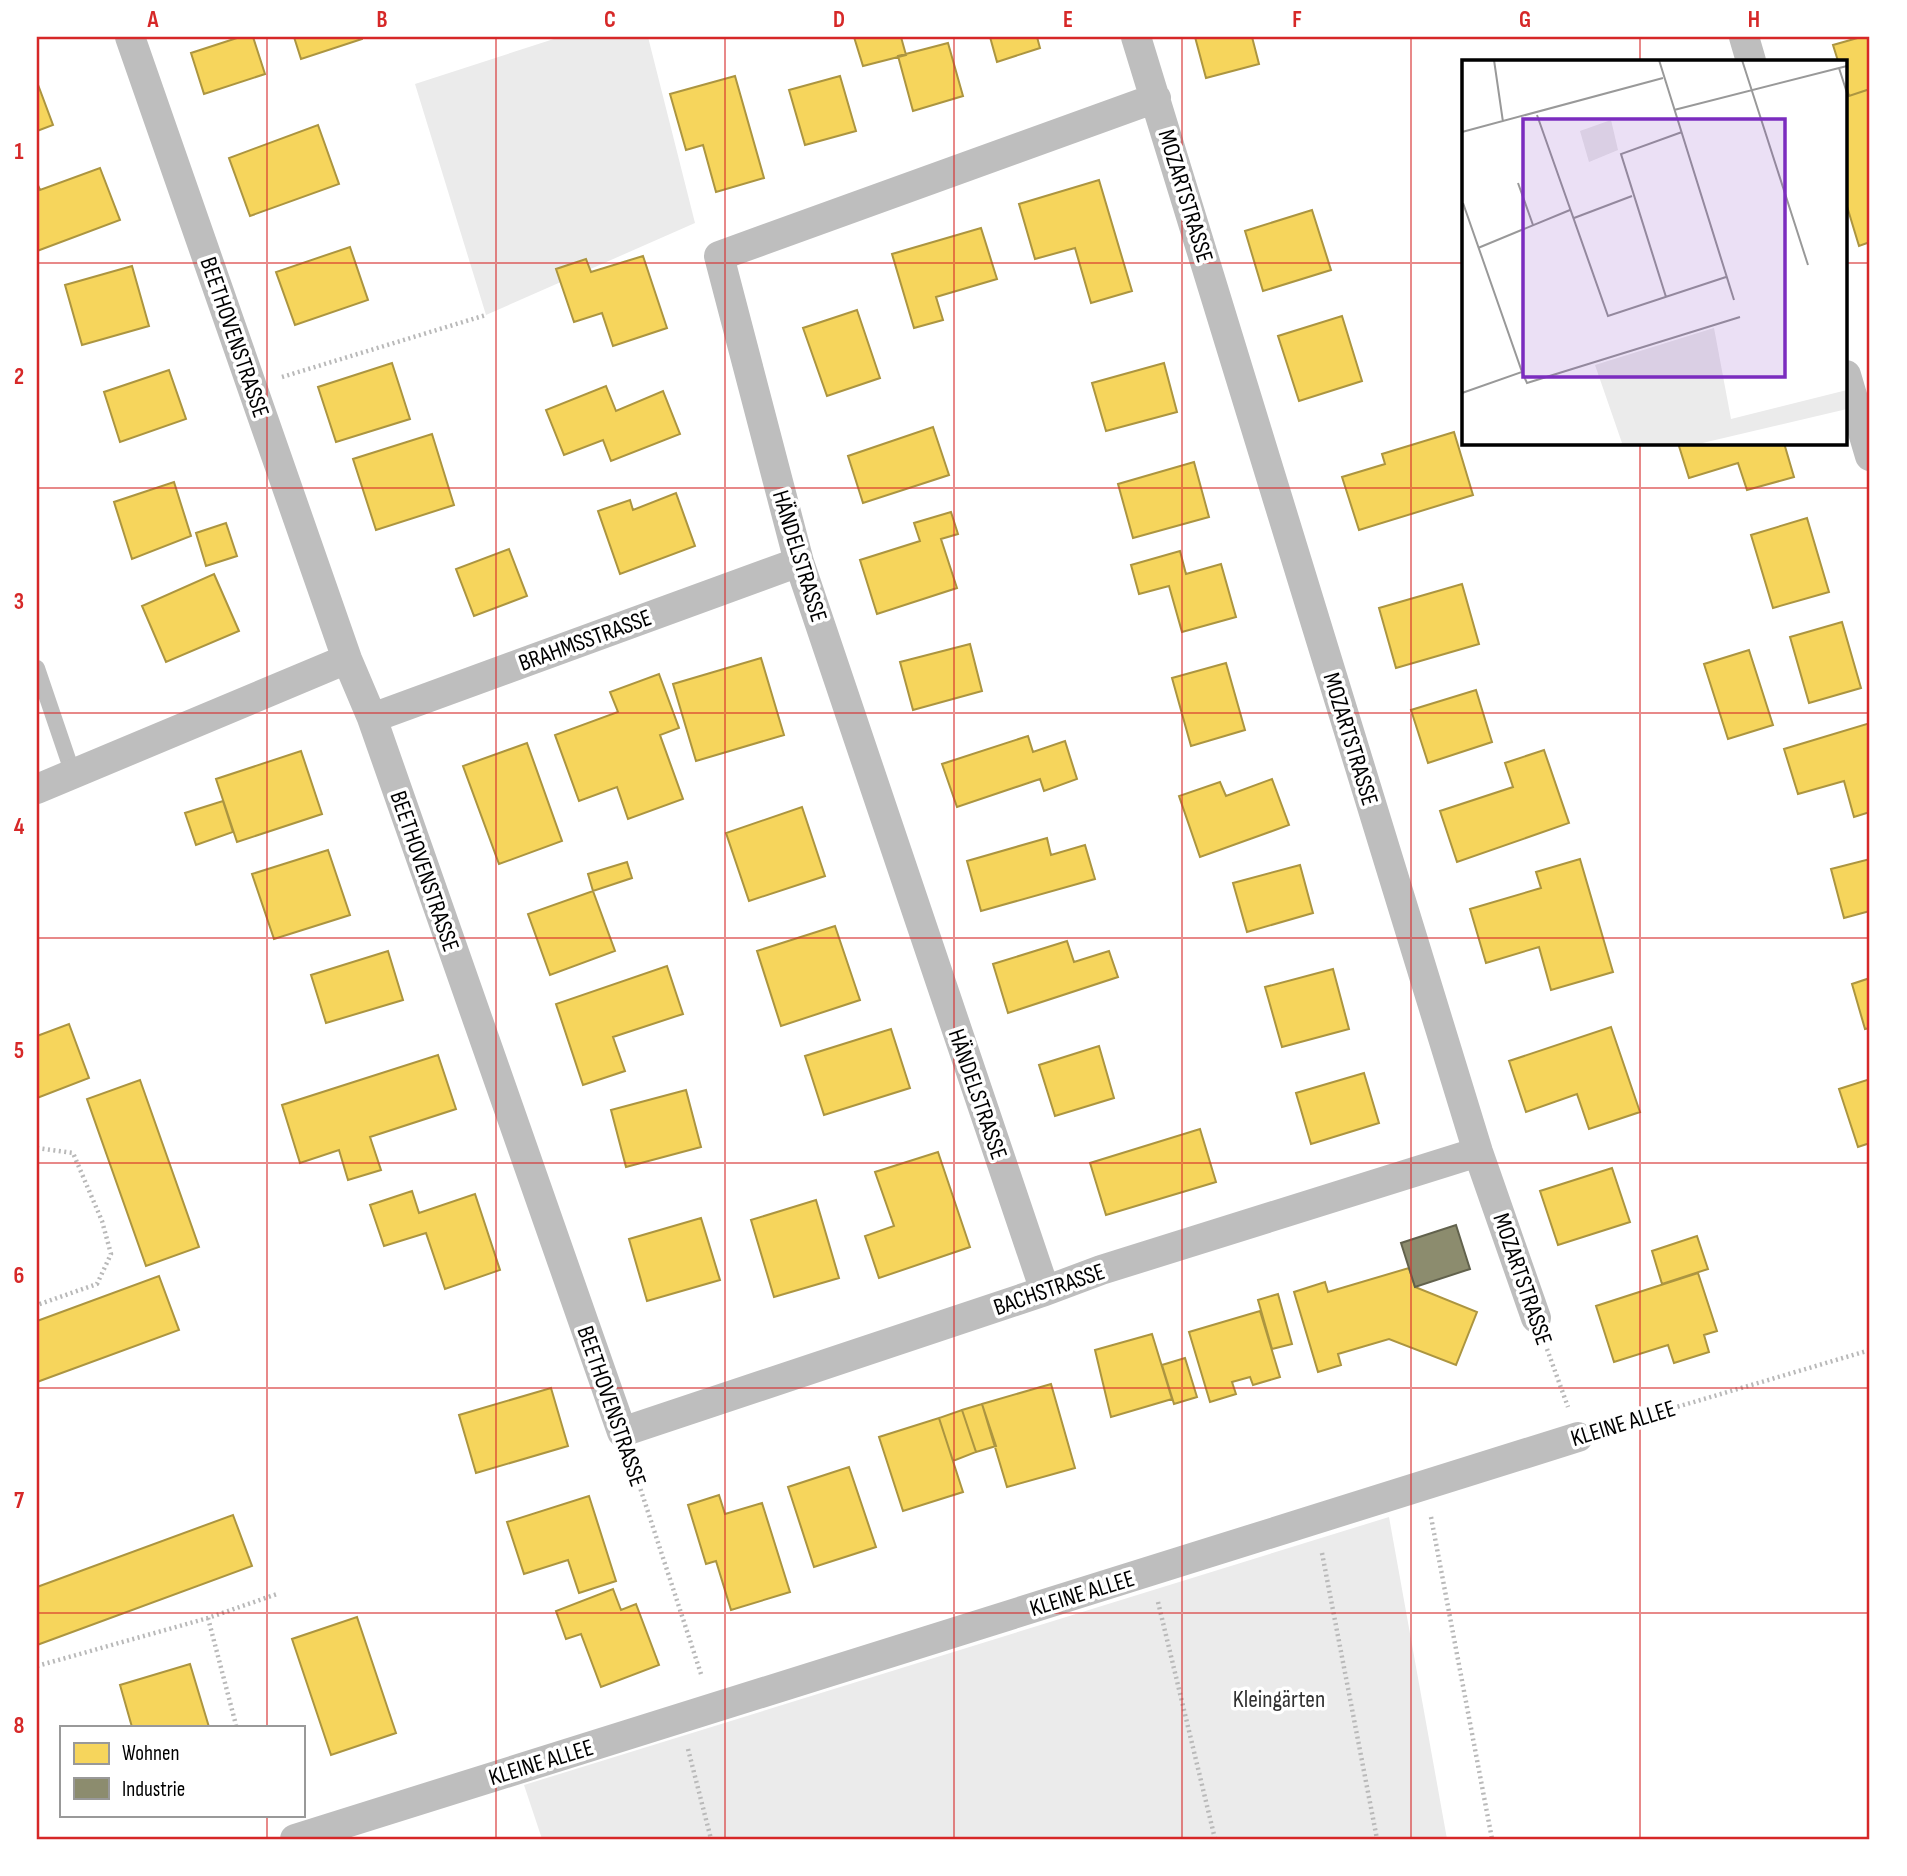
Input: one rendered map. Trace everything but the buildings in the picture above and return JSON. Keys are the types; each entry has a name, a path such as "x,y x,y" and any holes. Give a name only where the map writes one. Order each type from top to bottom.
{"street":[{"name":"BEETHOVENSTRASSE","path":"130,37 347,659 372,718 622,1432"},
{"name":"MOZARTSTRASSE","path":"1136,37 1478,1152 1536,1318"},
{"path":"1744,37 1751,60"},
{"name":"HÄNDELSTRASSE","path":"1045,1291 799,562 719,256 1156,98"},
{"path":"1848,382 1870,456"},
{"name":"BRAHMSSTRASSE","path":"372,718 799,562"},
{"path":"37,789 347,659"},
{"name":"BACHSTRASSE","path":"622,1432 1101,1270 1478,1152"},
{"name":"KLEINE ALLEE","path":"295,1839 1578,1437"}],"lane":[{"path":"37,668 73,774"}],"path":[{"path":"252,386 485,315"},
{"path":"37,1147 73,1153 102,1221 111,1254 97,1284 37,1305"},
{"name":"MOZARTSTRASSE","path":"1536,1318 1578,1437"},
{"name":"KLEINE ALLEE","path":"1578,1437 1870,1350"},
{"name":"BEETHOVENSTRASSE","path":"622,1432 712,1708"},
{"path":"1425,1485 1492,1839"},
{"path":"1321,1550 1377,1839"},
{"path":"1145,1573 1157,1600 1215,1839"},
{"path":"37,1666 208,1618 277,1594"},
{"path":"208,1618 236,1725"},
{"path":"711,1839 685,1735 712,1708"}],"green space":[{"path":"560,37 648,37 695,223 486,315 415,84"},
{"name":"Kleingärten","path":"1389,1517 1447,1839 542,1839 524,1785"}]}
